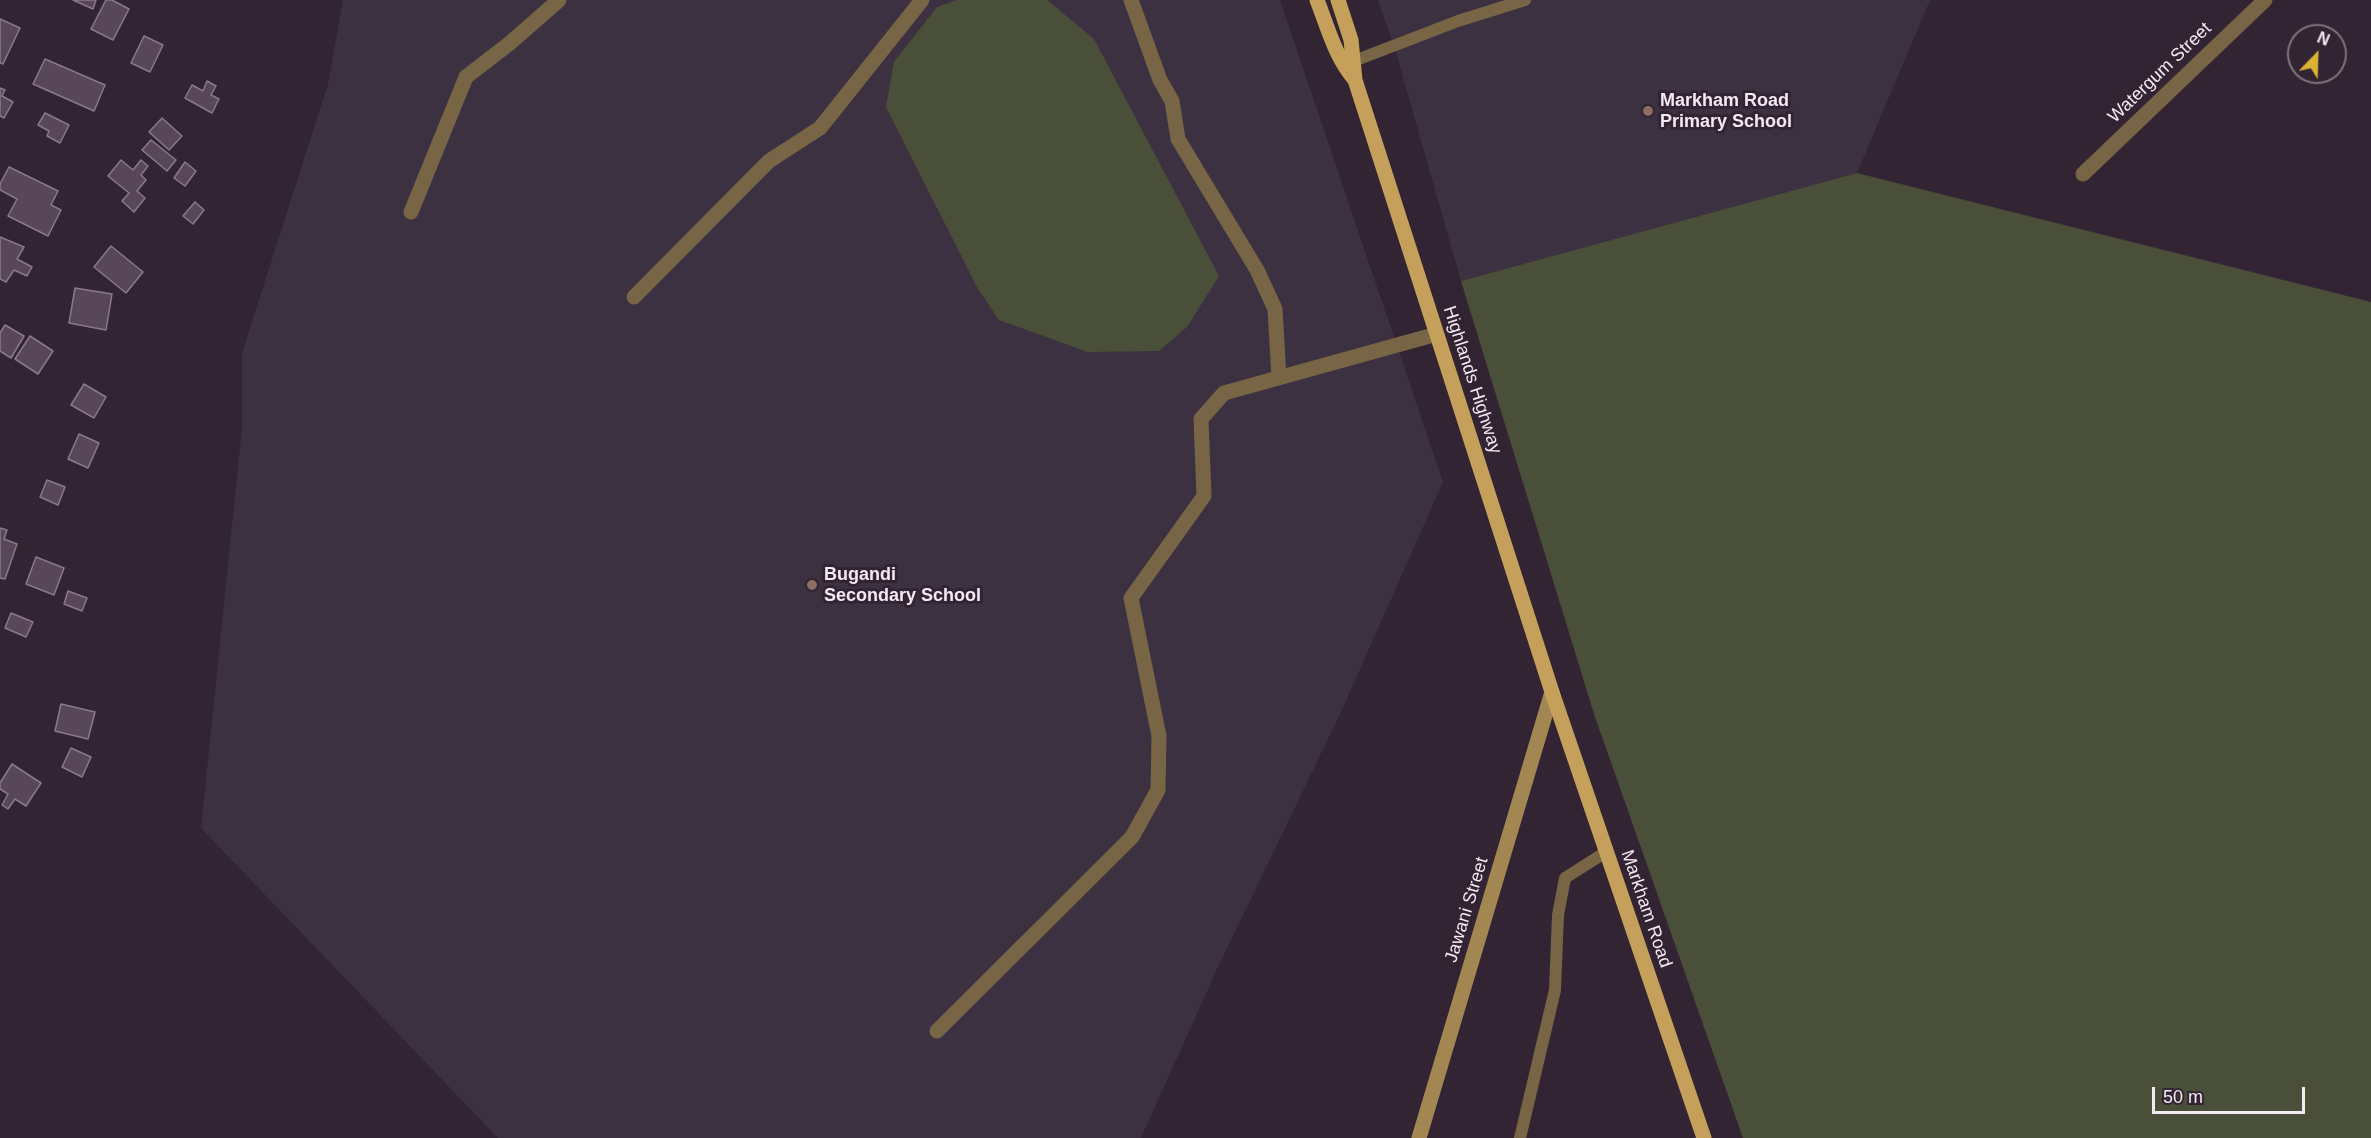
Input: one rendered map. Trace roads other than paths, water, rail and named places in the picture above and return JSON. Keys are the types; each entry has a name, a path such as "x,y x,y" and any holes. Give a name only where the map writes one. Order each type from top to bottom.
{"main road":[{"name":"Highlands Highway","path":"1317,0 1339,56 1355,80"},
{"name":"Highlands Highway","path":"1338,0 1351,40 1355,80 1552,692"},
{"name":"Markham Road","path":"1552,692 1704,1138"}],"street":[{"path":"411,212 466,77 510,43 559,0"},
{"path":"634,297 769,161 820,128 922,0"},
{"path":"1131,0 1160,80 1172,101 1178,139 1257,270 1275,309 1279,378"},
{"name":"Watergum Street","path":"2083,174 2265,0"},
{"path":"937,1031 1132,837 1158,790 1159,735 1131,598 1204,496 1201,419 1224,393 1437,334"},
{"name":"Jawani Street","path":"1419,1138 1552,692"}],"lane":[{"path":"1354,60 1458,21 1525,0"},
{"path":"1520,1138 1555,990 1558,915 1565,878 1606,852"}],"place":[{"name":"Markham Road Primary School","path":"1648,111"},
{"name":"Bugandi Secondary School","path":"812,585"}]}
